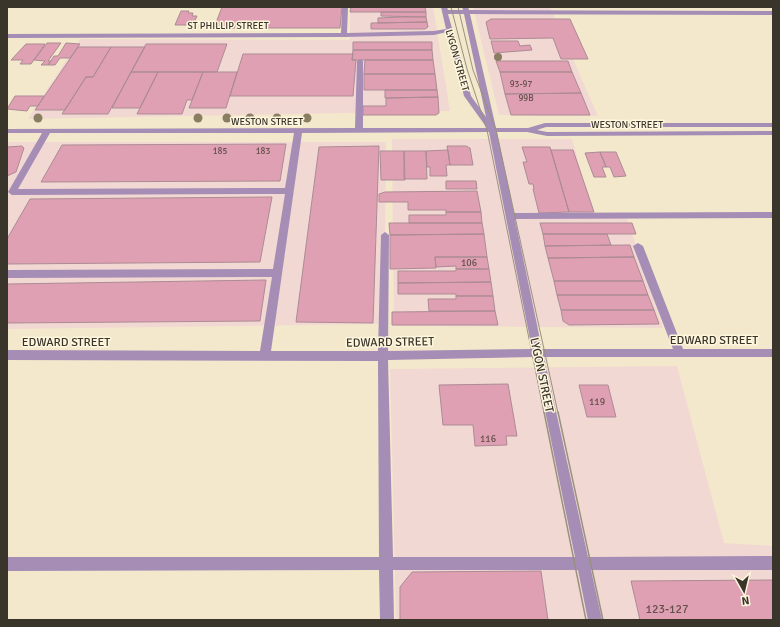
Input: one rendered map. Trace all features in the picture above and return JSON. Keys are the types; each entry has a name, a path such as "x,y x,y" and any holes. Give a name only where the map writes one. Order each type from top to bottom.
{"street":[{"path":"344,35 345,7"},
{"path":"445,10 773,13"},
{"name":"LYGON STREET","path":"445,10 449,30 468,96 492,130"},
{"name":"LYGON STREET","path":"466,10 595,620"},
{"name":"ST PHILLIP STREET","path":"7,36 344,35 434,33 449,30"},
{"path":"358,131 360,61"},
{"name":"WESTON STREET","path":"527,130 545,125 773,125"},
{"path":"722,125 727,134"},
{"name":"WESTON STREET","path":"7,131 527,130 547,134 773,133"},
{"path":"47,131 12,192 289,191"},
{"path":"265,356 298,131"},
{"path":"510,216 773,214"},
{"path":"385,235 383,356 387,620"},
{"path":"638,246 680,353"},
{"path":"7,274 277,273"},
{"name":"EDWARD STREET","path":"7,355 383,356 538,353 773,353"},
{"path":"7,564 773,563"}],"shaded area":[{"path":"350,7 433,7 450,111 28,119 80,39 350,40"},
{"path":"473,7 550,7 598,116 499,115"},
{"path":"392,139 572,139 593,213 625,212 663,328 394,326"},
{"path":"7,142 386,142 384,324 7,329"},
{"path":"677,366 724,543 773,546 773,620 396,620 390,369"}],"building":[{"path":"222,7 342,7 340,28 214,28"},
{"path":"351,7 425,7 426,12 350,12"},
{"path":"181,11 189,11 188,13 193,13 192,16 197,16 193,25 175,25"},
{"path":"381,12 426,12 426,17 381,16"},
{"path":"426,17 427,22 378,23 378,18"},
{"path":"491,19 570,19 588,59 561,59 553,38 490,39 486,22"},
{"path":"427,22 428,27 425,29 371,29 371,23"},
{"path":"491,41 518,41 520,46 530,45 532,50 494,53"},
{"path":"353,42 432,42 432,50 353,50"},
{"path":"47,43 61,43 48,61 51,61 48,65 41,65 45,61 34,60"},
{"path":"66,43 80,44 70,58 60,58 55,65 48,65 54,56 58,56"},
{"path":"26,44 45,44 31,64 20,64 23,60 11,60"},
{"path":"146,44 227,44 217,72 131,72"},
{"path":"78,47 111,47 93,77 86,77 65,110 35,110"},
{"path":"111,47 145,47 108,114 62,114 86,77 93,77"},
{"path":"353,50 432,50 433,60 352,60"},
{"path":"243,54 353,54 352,60 356,60 353,96 230,96"},
{"path":"365,60 433,60 435,74 364,74"},
{"path":"496,61 568,61 572,72 500,72"},
{"path":"131,72 158,72 140,108 112,108"},
{"path":"158,72 203,72 192,100 187,100 182,114 137,114"},
{"path":"203,72 237,72 226,108 189,108"},
{"path":"500,72 572,72 581,93 505,94"},
{"path":"364,74 435,74 437,90 364,90"},
{"path":"385,90 437,90 438,97 385,98"},
{"path":"581,93 590,115 511,115 505,94"},
{"path":"15,96 44,96 38,106 30,106 27,111 7,109"},
{"path":"438,97 439,113 436,115 363,115 363,106 386,106 386,98"},
{"path":"286,144 280,181 41,182 62,145"},
{"path":"22,146 24,148 16,172 7,176 7,147"},
{"path":"379,146 373,323 296,322 319,147"},
{"path":"447,146 466,146 470,148 473,165 450,165"},
{"path":"522,147 550,147 569,212 539,213 533,184 529,184 523,162 527,162"},
{"path":"448,150 450,165 446,165 447,176 430,176 430,167 427,167 426,151"},
{"path":"551,150 573,150 594,212 569,212"},
{"path":"380,151 404,151 405,180 381,180"},
{"path":"404,151 426,151 427,179 404,179"},
{"path":"600,152 606,167 602,167 606,177 594,177 585,153"},
{"path":"600,152 616,152 626,176 614,177 610,167 606,167"},
{"path":"446,181 476,181 477,189 446,189"},
{"path":"477,191 481,212 408,210 408,202 379,202 379,194 385,192"},
{"path":"272,197 260,262 7,264 7,239 30,199"},
{"path":"446,212 481,212 482,223 409,223 409,215 446,215"},
{"path":"389,223 482,223 484,234 390,235"},
{"path":"540,223 632,223 636,234 543,234"},
{"path":"484,234 487,257 435,257 436,268 390,269 390,235"},
{"path":"543,234 607,234 611,245 545,246"},
{"path":"630,245 634,257 548,258 545,246"},
{"path":"435,257 487,257 489,269 456,269 456,266 436,267"},
{"path":"634,257 643,281 554,281 548,258"},
{"path":"456,269 489,269 491,282 398,283 398,271 456,271"},
{"path":"266,280 260,321 7,323 7,284"},
{"path":"554,281 643,281 648,295 557,295"},
{"path":"491,282 493,296 456,296 456,294 398,294 398,283"},
{"path":"557,295 648,295 654,310 561,310"},
{"path":"456,296 493,296 495,311 429,311 428,299 456,299"},
{"path":"561,310 654,310 659,324 569,325 563,321"},
{"path":"495,311 498,325 392,325 392,312"},
{"path":"508,384 517,436 506,436 507,445 475,446 473,425 443,425 439,385"},
{"path":"579,385 608,385 616,417 587,417"},
{"path":"541,571 548,620 400,620 400,587 412,572"},
{"path":"773,580 773,620 640,620 631,581"}],"tram line":[{"path":"451,7 467,69 487,130 544,413"},
{"path":"458,7 473,70 496,130 558,413"},
{"path":"544,412 586,620"},
{"path":"558,412 603,620"}]}
